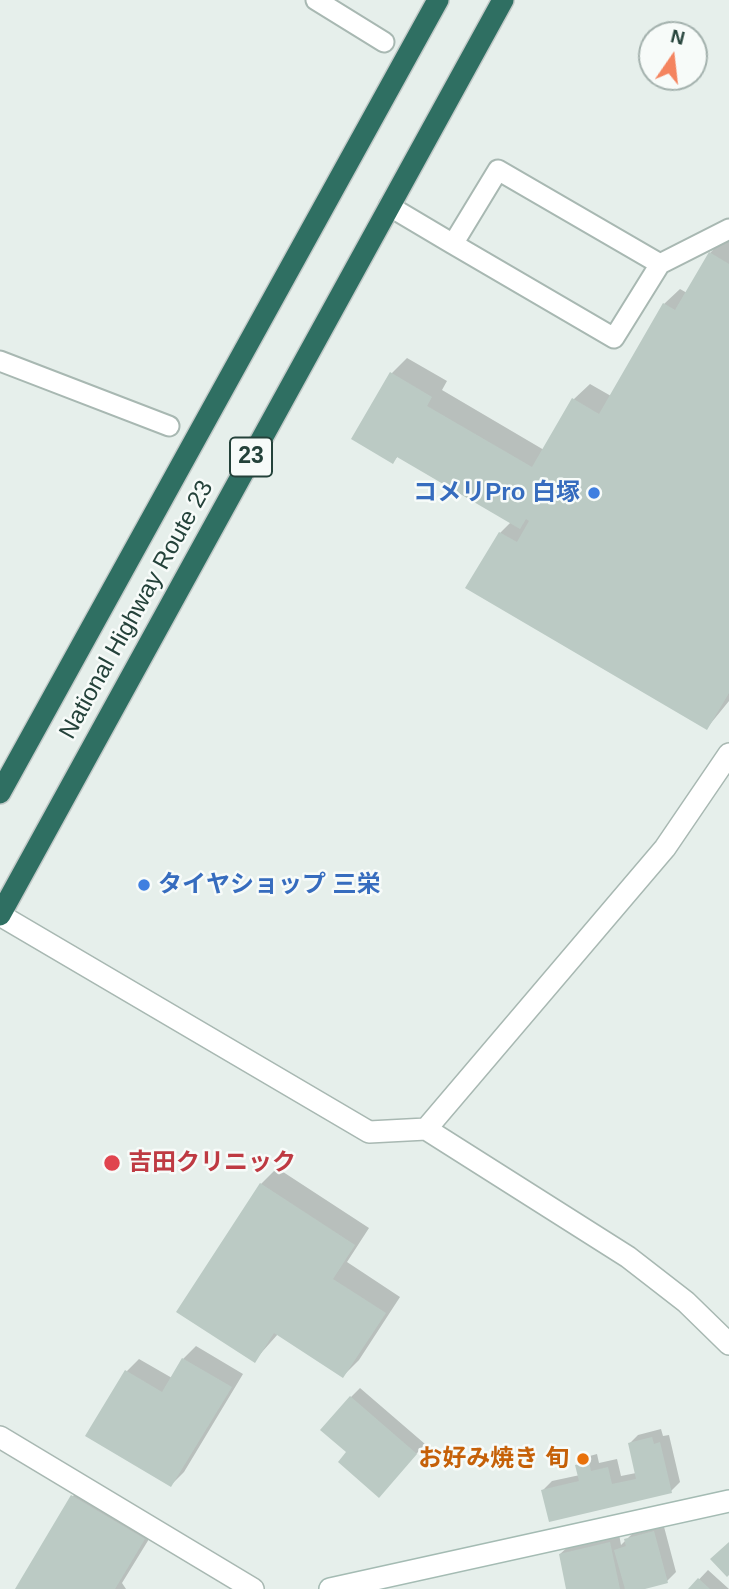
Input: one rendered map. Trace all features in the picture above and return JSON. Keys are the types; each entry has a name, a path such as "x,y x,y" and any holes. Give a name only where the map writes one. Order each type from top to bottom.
{"highway":[{"name":"National Highway Route 23","path":"0,793 438,0"},
{"name":"National Highway Route 23","path":"0,915 503,0"}],"street":[{"path":"426,1129 665,848 729,754"},
{"path":"0,915 369,1132 426,1129 628,1257 686,1302 729,1344"},
{"path":"0,1437 253,1589"},
{"path":"341,1588 729,1501"}],"lane":[{"path":"316,0 384,42"},
{"path":"453,244 498,170 660,264"},
{"path":"389,206 614,338 660,264 729,229"},
{"path":"0,360 169,426"}],"building":[{"name":"コメリPro 白塚","path":"709,252 729,264 729,693 707,730 465,588 499,532 517,542 529,521 526,519 520,529 397,457 393,464 351,439 390,372 432,397 427,406 532,467 572,398 599,414 663,303 675,310"},
{"path":"260,1183 355,1245 333,1279 386,1313 343,1378 274,1333 255,1363 176,1312"},
{"path":"182,1358 232,1387 171,1487 85,1436 125,1370 162,1392"},
{"path":"350,1396 417,1454 379,1498 338,1462 346,1452 320,1430"},
{"path":"652,1437 654,1444 660,1442 672,1493 549,1522 541,1490 579,1481 575,1465 589,1462 591,1471 608,1467 612,1484 636,1479 628,1443"},
{"path":"71,1495 145,1539 115,1589 15,1589"},
{"path":"654,1531 668,1583 645,1589 625,1589 614,1550 626,1546 624,1539"},
{"path":"610,1542 620,1589 566,1589 559,1554"},
{"path":"729,1542 729,1575 727,1577 710,1559"},
{"path":"698,1578 710,1589 688,1589"}],"place":[{"name":"コメリPro 白塚","path":"594,493"},
{"name":"タイヤショップ 三栄","path":"144,885"},
{"name":"吉田クリニック","path":"112,1163"},
{"name":"お好み焼き 旬","path":"583,1459"}]}
